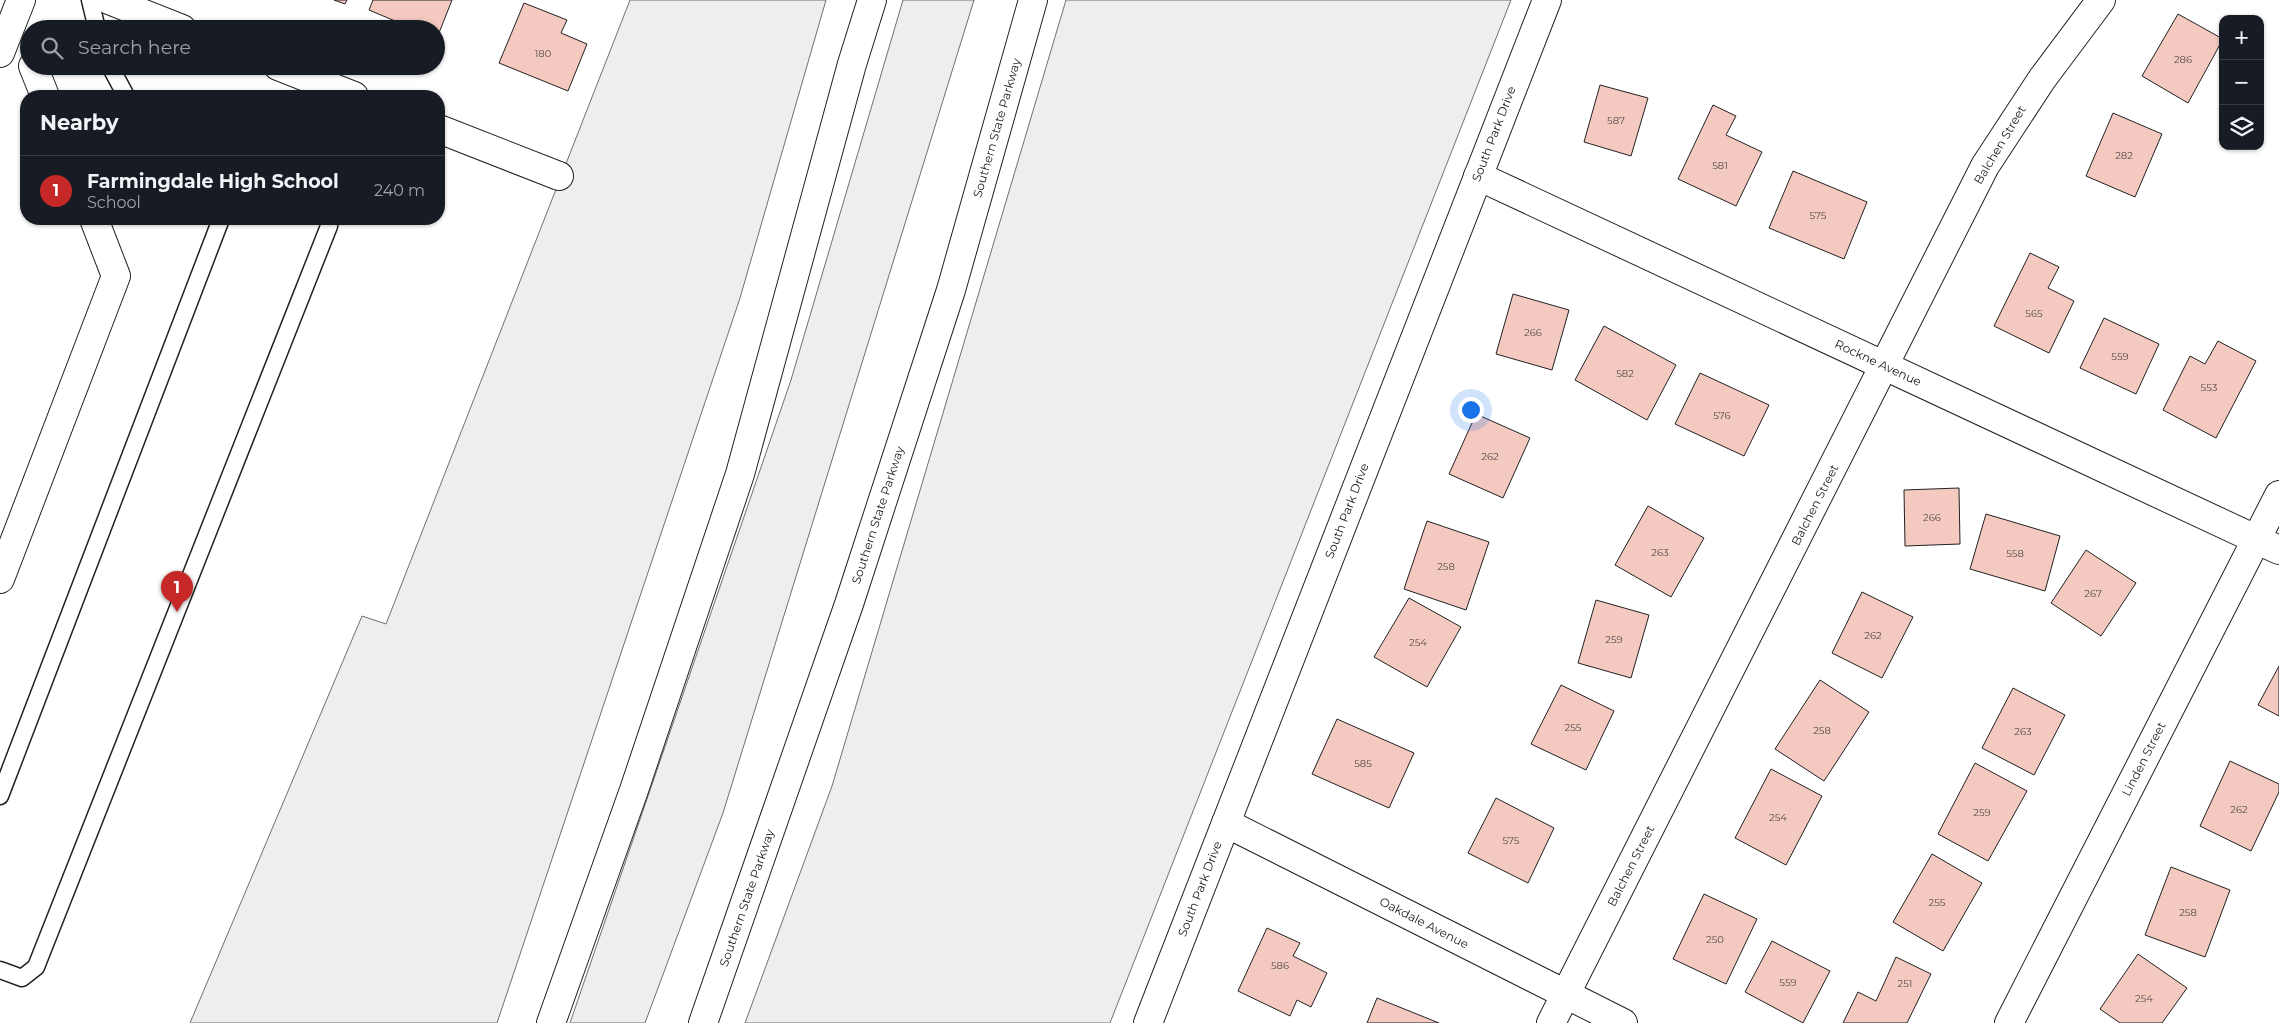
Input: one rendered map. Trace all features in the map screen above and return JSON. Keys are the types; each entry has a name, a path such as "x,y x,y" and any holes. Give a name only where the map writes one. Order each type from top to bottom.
{"main road":[{"path":"20,52 2,47 21,0"},
{"path":"109,0 159,20"},
{"path":"551,1023 634,790 740,474 852,64 872,0"},
{"name":"Southern State Parkway","path":"703,1023 849,604 951,290 1034,0"},
{"name":"South Park Drive","path":"1148,1023 1547,0"},
{"name":"Balchen Street","path":"1551,1023 1985,166 2042,79 2100,0"},
{"path":"37,75 43,90"},
{"path":"301,75 339,90"},
{"path":"445,131 559,176"},
{"name":"Rockne Avenue","path":"1478,176 2268,544"},
{"path":"0,579 116,276 96,225"},
{"name":"Linden Street","path":"2010,1023 2268,544 2279,495"},
{"name":"Oakdale Avenue","path":"1226,823 1622,1023"}],"lane":[{"path":"90,0 95,20"},
{"path":"115,75 123,90"},
{"path":"0,796 218,225"},
{"path":"0,970 22,978 36,967 329,225"}],"shaded area":[{"path":"630,0 826,0 740,298 497,1023 190,1023 362,616 386,624"},
{"path":"903,0 974,0 723,813 645,1023 570,1023 791,380"},
{"path":"1066,0 1511,0 1110,1023 745,1023 832,786"}],"building":[{"path":"334,0 347,0 345,4"},
{"path":"373,0 452,0 444,20 393,20 369,10"},
{"path":"524,3 567,20 561,33 587,44 568,91 499,63"},
{"path":"2178,14 2219,37 2219,46 2188,103 2142,76"},
{"path":"1600,85 1648,98 1631,156 1584,142"},
{"path":"1713,105 1736,116 1726,135 1762,152 1736,206 1678,179"},
{"path":"2113,113 2162,134 2135,197 2086,176"},
{"path":"1793,171 1867,202 1844,259 1769,228"},
{"path":"2030,253 2059,267 2048,288 2074,301 2049,353 1994,326"},
{"path":"1513,294 1569,310 1552,370 1496,354"},
{"path":"2104,318 2159,344 2136,394 2080,368"},
{"path":"1604,326 1676,365 1647,420 1575,380"},
{"path":"2218,341 2256,361 2216,438 2163,410 2190,356 2205,364"},
{"path":"1700,373 1769,405 1744,456 1675,424"},
{"path":"1476,414 1530,438 1503,498 1449,474"},
{"path":"1959,488 1960,544 1905,546 1904,490"},
{"path":"1648,506 1704,538 1671,597 1615,565"},
{"path":"1986,514 2060,536 2045,591 1970,569"},
{"path":"1427,521 1489,542 1466,610 1404,589"},
{"path":"2086,550 2136,583 2101,636 2051,603"},
{"path":"1862,592 1913,617 1882,678 1832,653"},
{"path":"1409,598 1461,627 1427,687 1374,657"},
{"path":"1596,600 1649,615 1631,678 1578,663"},
{"path":"2279,666 2279,716 2258,705"},
{"path":"1820,680 1869,712 1824,781 1775,749"},
{"path":"1561,685 1614,711 1586,770 1531,744"},
{"path":"2013,688 2065,715 2034,775 1982,748"},
{"path":"1337,719 1414,753 1389,808 1312,774"},
{"path":"2230,761 2279,784 2279,792 2251,851 2200,826"},
{"path":"1975,763 2027,791 1988,861 1938,834"},
{"path":"1771,769 1822,796 1786,865 1735,838"},
{"path":"1496,798 1554,828 1528,883 1468,853"},
{"path":"1932,854 1982,883 1943,951 1893,922"},
{"path":"2171,867 2230,890 2205,957 2145,935"},
{"path":"1704,894 1757,919 1726,984 1673,959"},
{"path":"1267,928 1300,943 1293,956 1327,973 1311,1007 1297,1000 1290,1016 1238,991"},
{"path":"1772,941 1830,971 1803,1023 1745,992"},
{"path":"2138,954 2187,988 2162,1023 2120,1023 2100,1009"},
{"path":"1896,957 1931,974 1907,1023 1843,1023 1858,992 1876,1001"},
{"path":"1377,998 1439,1023 1367,1023"}],"place":[{"name":"Farmingdale High School","path":"177,612"}]}
